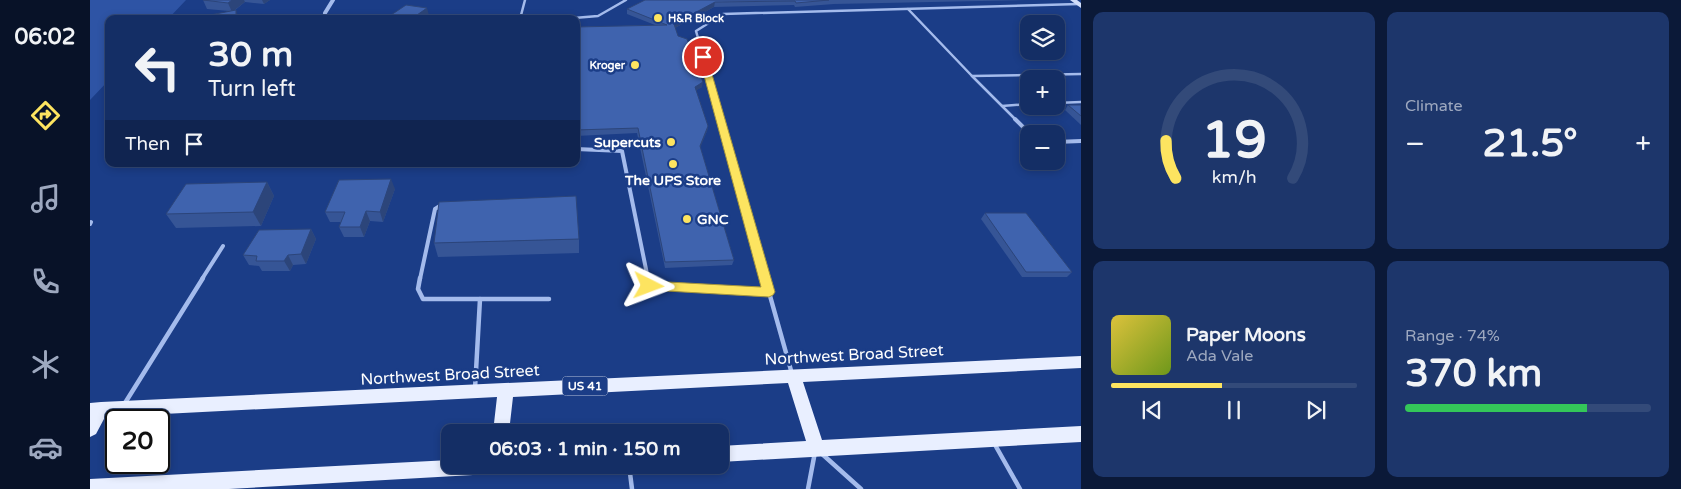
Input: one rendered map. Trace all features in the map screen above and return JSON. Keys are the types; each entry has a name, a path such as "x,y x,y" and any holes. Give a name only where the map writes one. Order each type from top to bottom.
{"main road":[{"path":"1072,0 1080,5"},
{"name":"Northwest Broad Street","path":"95,410 1081,362"},
{"path":"793,376 816,448"},
{"path":"502,424 506,390"},
{"path":"90,429 95,410"},
{"path":"729,453 1081,434"},
{"path":"90,488 441,468"}],"street":[{"path":"325,13 333,0"}],"lane":[{"path":"521,15 525,0"},
{"path":"580,18 598,16 626,0"},
{"path":"793,376 696,31 723,14 1080,5"},
{"path":"908,9 1021,125"},
{"path":"972,76 1081,74"},
{"path":"1065,103 1081,102"},
{"path":"1002,106 1020,105"},
{"path":"1065,142 1081,141"},
{"path":"580,149 622,151 649,286 769,292"},
{"path":"444,202 435,209 418,290 423,299 549,299"},
{"path":"122,408 223,246"},
{"path":"475,392 480,299"},
{"path":"991,439 1020,489"},
{"path":"808,489 816,448"},
{"path":"816,448 861,489"},
{"path":"630,474 632,489"}],"shaded area":[{"path":"90,0 186,0 172,15 105,15 105,84 90,100"}],"building":[{"path":"203,0 232,0 228,3"},
{"path":"645,0 829,0 796,3 795,1 715,2 674,24 678,36 687,39 703,82 695,87 708,126 700,146 734,260 665,262 638,128 580,130 580,27 667,25 627,9"},
{"path":"406,5 427,8 417,15 391,15"},
{"path":"236,10 236,15 210,15"},
{"path":"1068,105 1081,105 1081,116"},
{"path":"391,179 380,212 366,211 360,227 339,227 345,212 325,212 339,180"},
{"path":"267,182 253,212 166,214 186,184"},
{"path":"576,196 579,239 434,243 439,202"},
{"path":"985,213 1026,213 1072,272 1026,272"},
{"path":"311,229 301,254 288,255 284,261 256,261 257,256 243,255 259,230"}],"place":[{"name":"H&R Block","path":"658,18"},
{"name":"Kroger","path":"635,65"},
{"name":"Supercuts","path":"671,142"},
{"name":"The UPS Store","path":"673,164"},
{"name":"GNC","path":"687,219"}],"route":[{"path":"649,286 769,292 703,57"}]}
